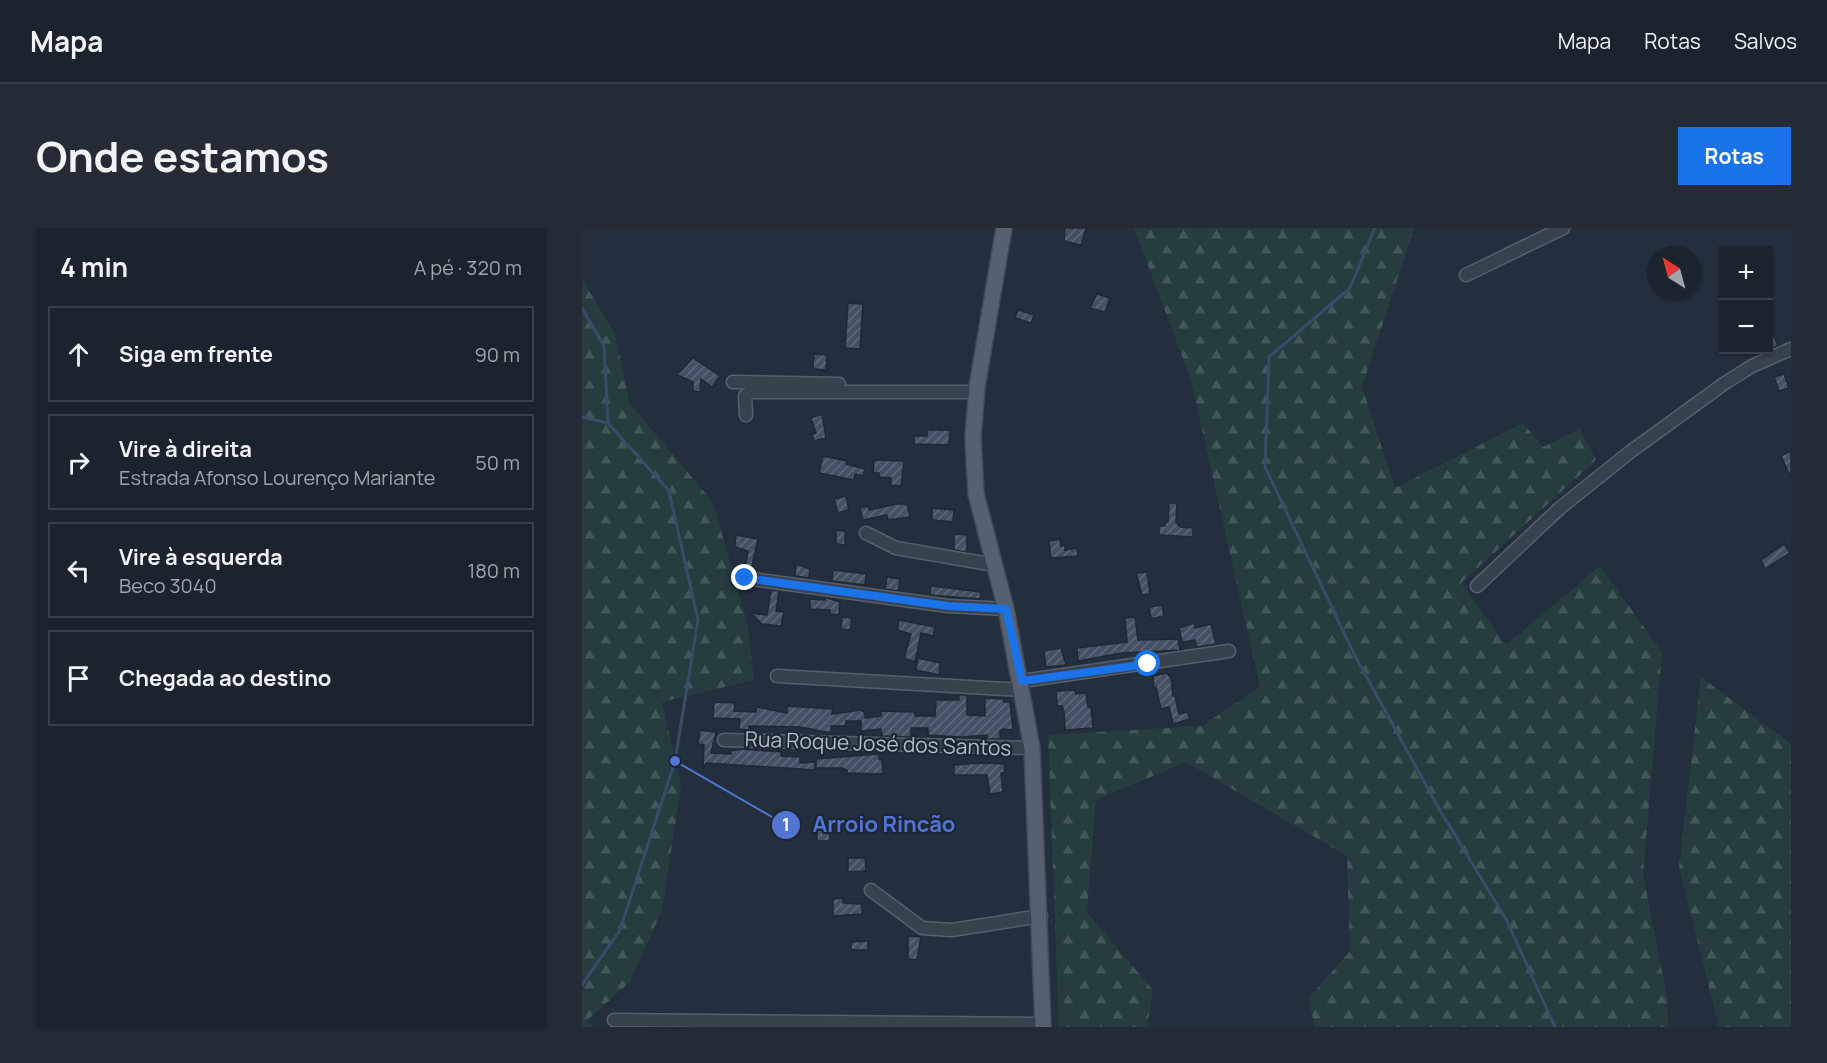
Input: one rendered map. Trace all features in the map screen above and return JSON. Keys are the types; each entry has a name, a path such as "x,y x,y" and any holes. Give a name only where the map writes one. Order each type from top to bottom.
{"main road":[{"path":"1004,228 976,390 973,437 976,494 1006,609 1032,748 1041,916 1043,1025"}],"street":[{"path":"1466,275 1563,228"},
{"path":"1477,586 1560,508 1630,452 1725,383 1752,366 1791,349"},
{"path":"733,382 976,390"},
{"path":"746,415 745,396 751,392 976,390"},
{"path":"866,533 896,548 995,566"},
{"path":"745,578 948,606 1006,609"},
{"path":"777,676 1022,686 1229,651"},
{"name":"Rua Roque José dos Santos","path":"724,740 1032,748"},
{"path":"871,890 922,927 952,930 1041,916"},
{"path":"614,1020 1043,1025"}],"green space":[{"path":"1134,228 1414,228 1362,387 1395,488 1523,423 1543,447 1580,429 1596,460 1461,583 1506,645 1600,566 1662,652 1643,874 1667,997 1668,1027 1315,1027 1308,999 1350,951 1347,856 1186,762 1096,800 1087,912 1153,990 1147,1027 1059,1027 1048,735 1202,726 1260,687 1191,380"},
{"path":"582,279 615,335 630,404 713,502 747,623 754,680 662,702 681,785 662,910 630,982 585,1022 596,1027 582,1027"},
{"path":"1701,677 1791,744 1791,1027 1719,1027 1679,867"}],"building":[{"path":"1065,228 1086,228 1081,245 1064,241"},
{"path":"1097,294 1110,298 1105,312 1090,308"},
{"path":"848,303 863,304 860,349 845,348"},
{"path":"1018,310 1034,315 1031,323 1015,318"},
{"path":"1773,334 1778,346 1773,348"},
{"path":"814,354 827,355 826,370 813,369"},
{"path":"693,358 720,376 712,387 701,379 700,392 693,391 693,382 677,375"},
{"path":"1784,374 1789,388 1779,391 1774,377"},
{"path":"822,414 826,438 814,441 812,434 816,433 811,418"},
{"path":"927,430 950,430 949,445 914,444 914,436 927,436"},
{"path":"1791,451 1791,478 1781,456"},
{"path":"823,456 847,461 846,464 865,469 863,476 855,474 854,480 819,473"},
{"path":"874,460 904,461 901,486 891,485 891,478 879,477 879,473 873,473"},
{"path":"846,496 849,510 838,513 834,499"},
{"path":"1169,503 1177,503 1176,522 1180,527 1193,528 1193,537 1159,535 1159,526 1165,526 1165,522 1168,522"},
{"path":"907,504 910,517 888,520 887,515 863,520 860,508 868,506 869,510"},
{"path":"932,508 954,510 953,522 932,520"},
{"path":"836,530 845,531 845,545 836,544"},
{"path":"954,534 967,535 967,552 954,550"},
{"path":"736,535 758,539 751,570 745,570 748,551 735,547"},
{"path":"1060,539 1061,546 1065,545 1065,550 1077,548 1078,556 1051,558 1049,541"},
{"path":"1784,544 1790,553 1765,569 1761,560"},
{"path":"796,564 810,569 809,578 795,576"},
{"path":"833,570 866,574 865,585 832,581"},
{"path":"1147,572 1150,594 1142,595 1136,573"},
{"path":"887,577 900,579 898,591 885,589"},
{"path":"931,586 981,592 980,599 930,595"},
{"path":"771,590 779,591 776,611 784,612 781,626 762,624 751,613 767,615"},
{"path":"825,597 840,602 839,615 830,614 830,610 810,609 810,599 825,600"},
{"path":"1162,605 1164,616 1151,619 1149,607"},
{"path":"842,617 852,618 850,630 841,629"},
{"path":"1135,617 1138,640 1178,639 1180,650 1122,653 1078,661 1077,648 1127,642 1125,618"},
{"path":"899,620 935,627 933,636 921,633 915,662 904,658 911,634 897,630"},
{"path":"1194,623 1195,628 1211,624 1216,644 1197,647 1195,640 1182,642 1179,628"},
{"path":"1061,648 1066,665 1046,667 1044,651"},
{"path":"918,658 940,663 939,675 916,670"},
{"path":"1167,673 1171,678 1173,696 1175,696 1179,714 1188,712 1190,719 1173,724 1169,707 1161,709 1156,687 1154,688 1153,676"},
{"path":"1075,690 1076,694 1086,693 1088,707 1091,707 1093,728 1065,730 1064,712 1062,706 1057,706 1056,691"},
{"path":"959,695 967,695 967,715 985,716 985,698 1004,699 1004,702 1010,702 1013,730 1000,731 1000,739 987,739 987,735 960,737 928,735 928,728 911,728 911,737 882,736 881,729 861,731 861,721 846,721 846,726 831,726 831,733 800,727 749,726 749,730 739,729 740,719 713,718 714,702 735,703 734,711 756,712 757,707 787,713 787,706 833,709 832,714 861,710 865,713 865,718 881,716 881,711 915,712 915,716 935,716 936,700 959,700"},
{"path":"700,730 716,732 711,753 731,754 731,751 741,749 782,752 781,756 800,757 800,763 815,762 815,770 706,763 703,769 704,745 698,744"},
{"path":"879,754 879,759 882,759 883,774 847,773 847,770 842,768 816,768 816,759"},
{"path":"1005,764 1004,773 1001,773 1003,792 990,794 987,775 954,775 954,765"},
{"path":"829,829 830,841 817,841 817,830"},
{"path":"848,858 865,858 866,871 848,872"},
{"path":"843,898 843,903 862,904 862,914 833,916 833,899"},
{"path":"908,936 921,937 917,960 908,959"},
{"path":"868,941 868,950 851,950 851,942"}],"waterway":[{"path":"1375,228 1350,288 1269,357 1265,467 1354,654 1438,807 1507,921 1555,1027"},
{"path":"582,308 604,346 608,423"},
{"path":"582,417 608,423 669,491 698,620 675,761 620,930 582,985"}],"place":[{"name":"Arroio Rincão","path":"675,761"}],"route":[{"path":"745,578 796,587 948,606 1006,609 1022,681 1148,664"}]}
